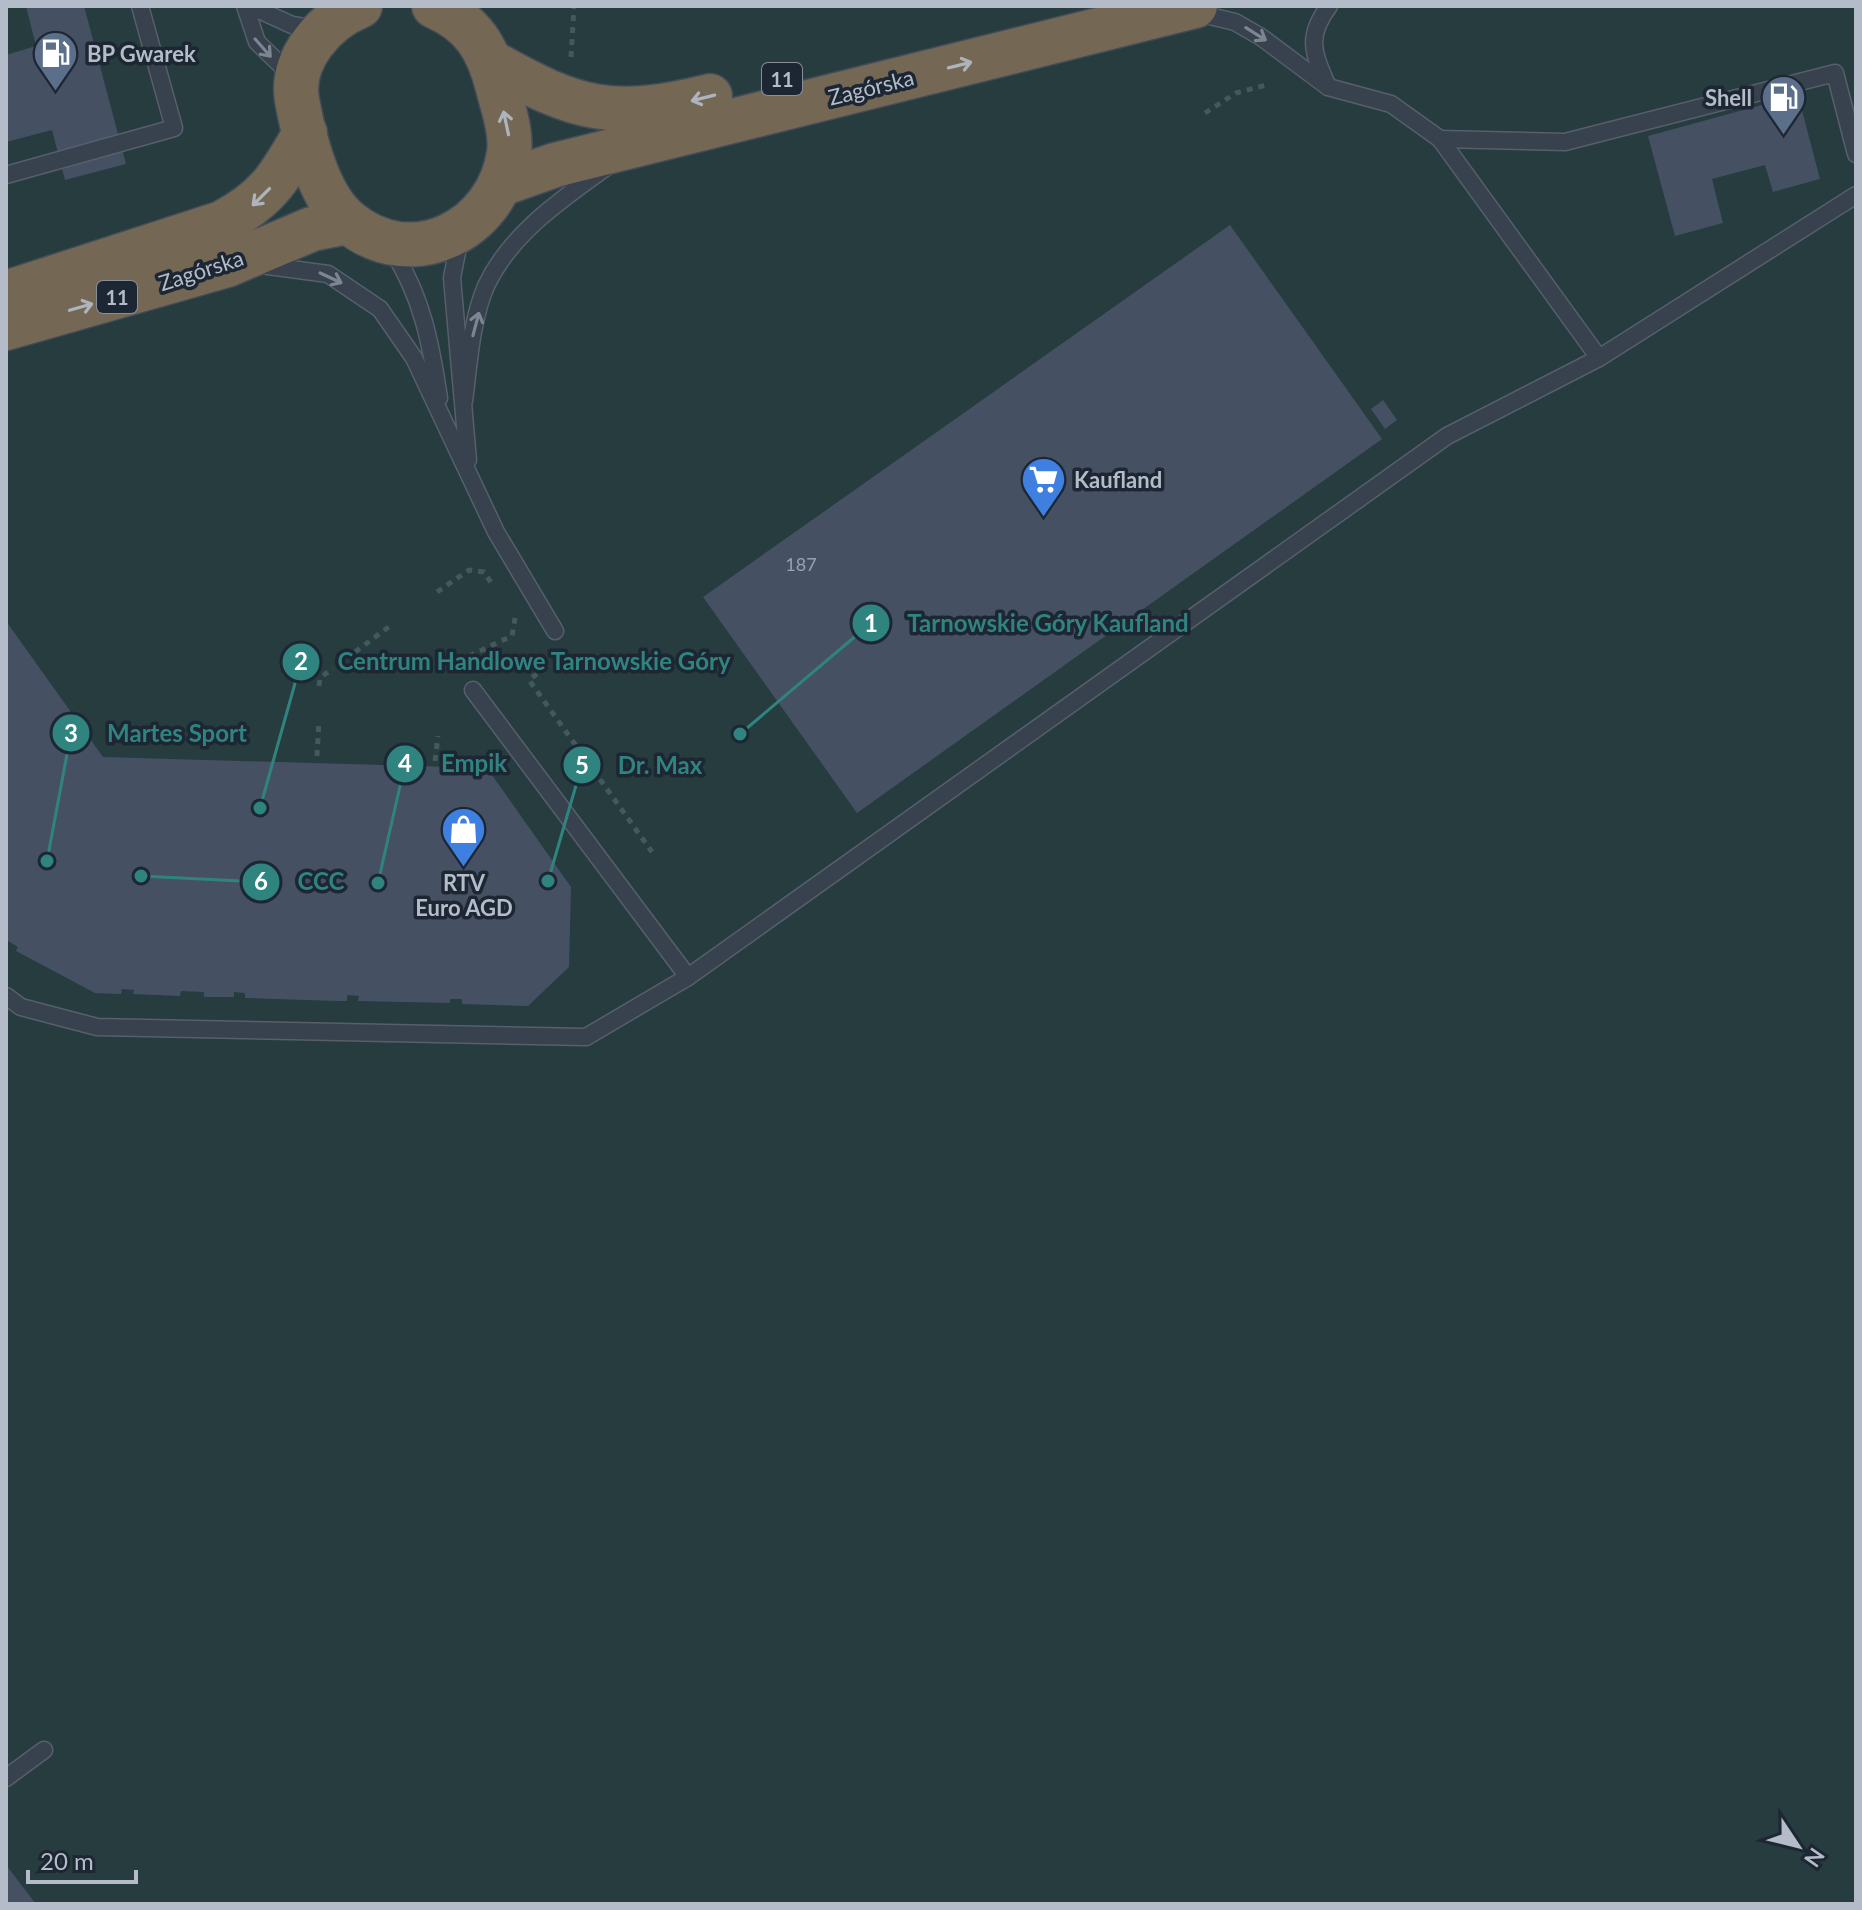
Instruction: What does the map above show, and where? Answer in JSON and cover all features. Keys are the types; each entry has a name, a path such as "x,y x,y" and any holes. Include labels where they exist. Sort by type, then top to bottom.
{"highway":[{"path":"360,6 323,30 305,58 297,81 296,96 305,133 329,198 366,230"},
{"name":"Zagórska","path":"434,6 466,24 547,91 600,110 659,109 1078,6"},
{"name":"Zagórska","path":"501,184 555,165 1189,8"},
{"path":"461,232 488,209 501,184 510,149 485,40"},
{"name":"Zagórska","path":"6,293 222,223 254,206 276,182 305,133"},
{"name":"Zagórska","path":"6,328 227,265 312,229 366,230 424,242 461,232"}],"lane":[{"path":"6,175 174,128 140,6"},
{"path":"248,6 292,25 323,30"},
{"path":"248,6 257,42 297,81"},
{"path":"1328,87 1312,51 1317,21 1329,6"},
{"path":"1189,8 1235,22 1261,37 1328,87 1391,104 1440,139 1599,358"},
{"path":"1440,139 1565,142 1835,73 1856,154"},
{"path":"464,401 472,336 486,287 501,262 531,227 565,197 639,144"},
{"path":"6,996 21,1007 97,1027 586,1037 688,977 1447,436 1599,358 1856,195"},
{"path":"366,230 415,289 432,344 441,411"},
{"path":"461,232 452,278 470,475"},
{"path":"227,265 280,266 328,274 380,309 414,358 496,532 555,631"},
{"path":"473,690 688,977"},
{"path":"6,1778 44,1750"}],"path":[{"path":"568,68 574,6"},
{"path":"1205,113 1236,93 1266,85"},
{"path":"437,592 469,570 484,572 499,593"},
{"path":"469,656 512,636 516,629 515,615"},
{"path":"355,652 390,626"},
{"path":"319,686 320,678 333,668"},
{"path":"537,674 529,680 652,852"},
{"path":"317,756 319,720"},
{"path":"435,761 438,736"}],"green space":[{"path":"6,6 1856,6 1856,1904 6,1904"}],"building":[{"name":"BP Gwarek","path":"26,6 84,6 126,164 65,180 52,130 6,142 6,55 36,46"},
{"path":"1798,95 1820,179 1773,192 1765,165 1712,179 1723,223 1675,236 1648,136"},
{"name":"Kaufland","path":"1230,225 1382,439 857,813 703,597"},
{"path":"1383,400 1397,420 1385,429 1371,409"},
{"path":"6,621 103,757 487,768 571,887 569,967 528,1006 462,1004 462,999 450,999 450,1003 358,1001 359,996 347,995 347,1001 337,1001 245,998 245,993 234,992 234,997 204,997 204,992 181,991 180,996 133,994 134,990 122,989 121,994 95,993 16,951 18,947 8,941 6,945"},
{"path":"6,1865 36,1904 6,1904"}],"place":[{"name":"BP Gwarek","path":"56,92"},
{"name":"Shell","path":"1783,136"},
{"name":"Kaufland","path":"1043,518"},
{"name":"Tarnowskie Góry Kaufland","path":"740,734"},
{"name":"Centrum Handlowe Tarnowskie Góry","path":"260,808"},
{"name":"Martes Sport","path":"47,861"},
{"name":"RTV Euro AGD","path":"464,868"},
{"name":"CCC","path":"141,876"},
{"name":"Dr. Max","path":"548,881"},
{"name":"Empik","path":"378,883"}]}
